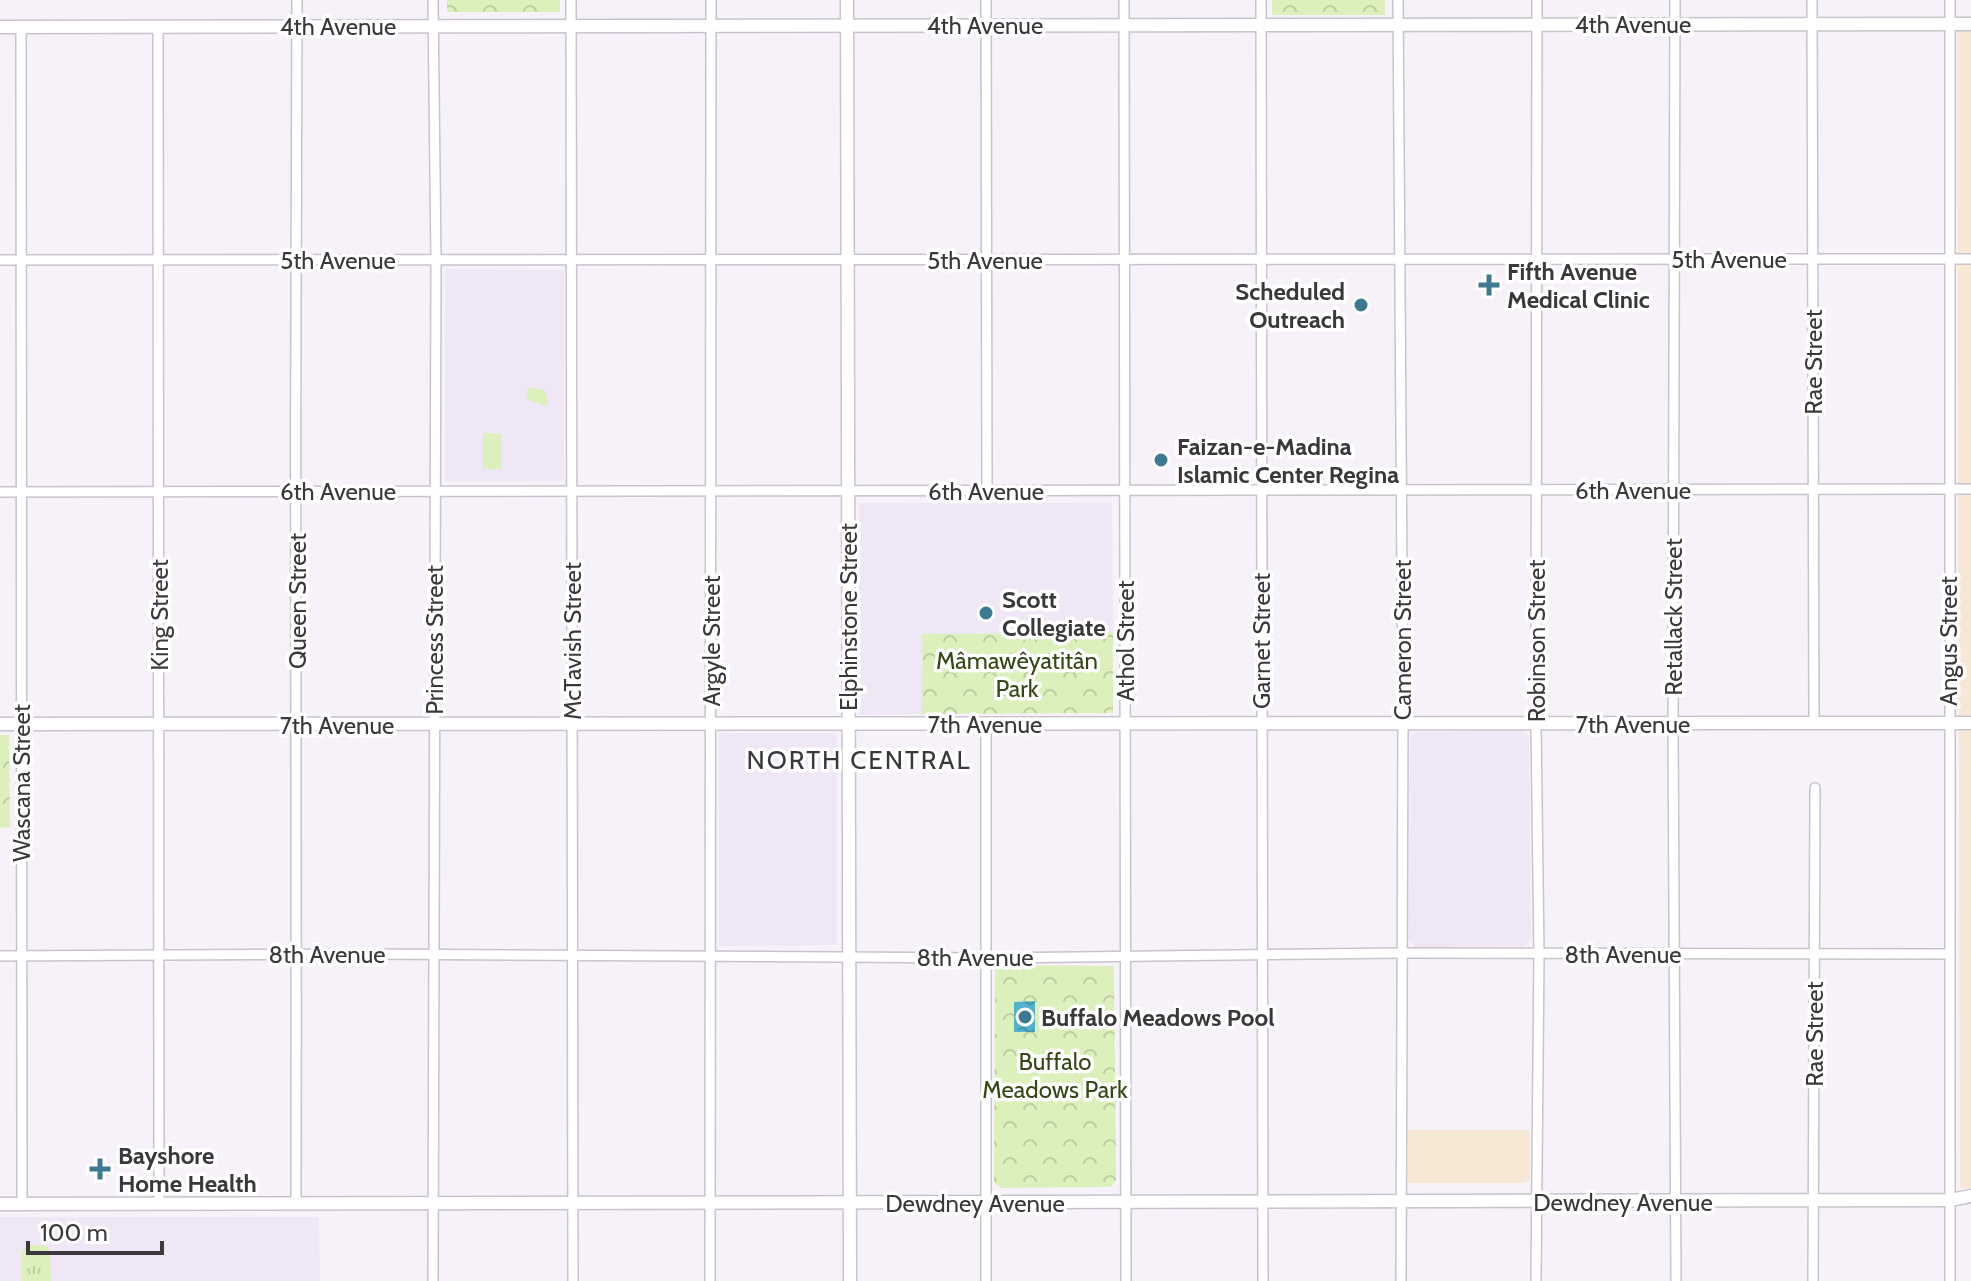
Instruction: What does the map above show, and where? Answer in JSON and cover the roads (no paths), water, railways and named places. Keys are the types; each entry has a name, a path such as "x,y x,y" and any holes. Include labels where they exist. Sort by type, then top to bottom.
{"street":[{"name":"Queen Street","path":"296,1203 297,491 294,260 297,0"},
{"name":"Princess Street","path":"433,0 436,261 433,1281"},
{"name":"McTavish Street","path":"571,0 573,1281"},
{"name":"Argyle Street","path":"710,1281 711,0"},
{"name":"Elphinstone Street","path":"847,0 850,1281"},
{"path":"986,0 987,490"},
{"name":"Athol Street","path":"1124,0 1126,1281"},
{"name":"Garnet Street","path":"1261,0 1263,1281"},
{"name":"Cameron Street","path":"1398,0 1403,723 1401,1281"},
{"name":"Robinson Street","path":"1536,1281 1539,954 1536,724 1537,0"},
{"name":"Retallack Street","path":"1675,0 1673,724 1676,1281"},
{"name":"Rae Street","path":"1812,0 1814,723"},
{"name":"Angus Street","path":"1950,0 1950,1281"},
{"name":"4th Avenue","path":"0,27 1971,24"},
{"name":"King Street","path":"158,26 159,1203"},
{"name":"Wascana Street","path":"21,27 22,1204"},
{"name":"5th Avenue","path":"0,260 1971,259"},
{"name":"6th Avenue","path":"0,492 1971,489"},
{"name":"7th Avenue","path":"0,724 1971,723"},
{"path":"986,724 986,1281"},
{"name":"Rae Street","path":"1813,1281 1815,788"},
{"name":"8th Avenue","path":"0,956 434,954 987,958 1401,953 1950,954"},
{"name":"Dewdney Avenue","path":"0,1204 1124,1204 1950,1200 1971,1196"},
{"name":"Dewdney Avenue","path":"1950,1200 1971,1207"}],"water":[{"name":"Buffalo Meadows Pool","path":"1035,1001 1035,1032 1014,1032 1014,1002"}],"place":[{"name":"Fifth Avenue Medical Clinic","path":"1489,285"},
{"name":"Scheduled Outreach","path":"1361,305"},
{"name":"Faizan-e-Madina Islamic Center Regina","path":"1161,460"},
{"name":"Scott Collegiate","path":"986,613"},
{"name":"Buffalo Meadows Pool","path":"1025,1017"},
{"name":"Bayshore Home Health","path":"100,1169"}],"district":[{"name":"NORTH CENTRAL","path":"859,760"}],"park label":[{"name":"Mâmawêyatitân Park","path":"1017,674"},
{"name":"Buffalo Meadows Park","path":"1055,1075"}]}
